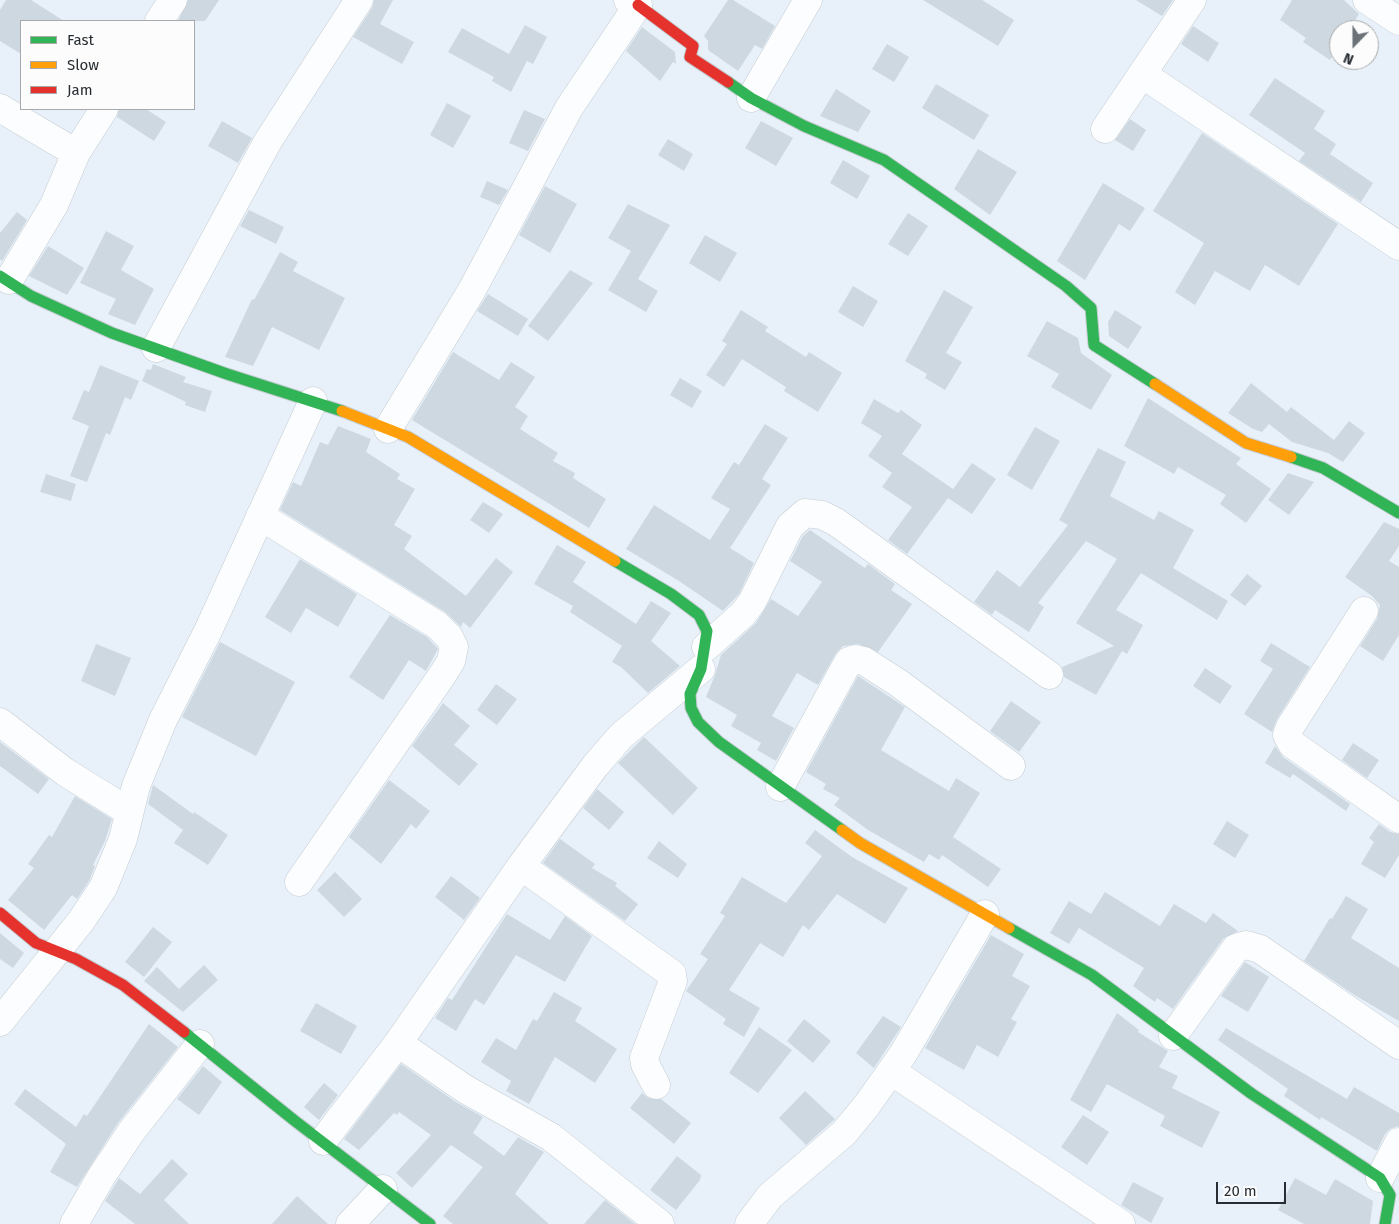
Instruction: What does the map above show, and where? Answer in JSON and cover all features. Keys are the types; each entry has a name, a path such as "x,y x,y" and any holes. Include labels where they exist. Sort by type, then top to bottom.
{"street":[{"path":"160,20 172,0"},
{"path":"156,348 268,141 359,0"},
{"path":"751,98 808,0"},
{"path":"1105,129 1192,0"},
{"path":"1367,0 1399,21"},
{"path":"388,429 472,290 569,108 633,3 693,46 690,57 751,98 804,126 884,160 1066,286 1091,308 1094,345 1246,443 1323,468 1399,512"},
{"path":"1142,74 1399,246"},
{"path":"0,108 76,152"},
{"path":"103,110 76,152 54,205 4,278 31,296 112,333 313,401 408,437 671,594 699,615 707,631 703,658 690,694 691,708 698,722 719,742 860,843 1092,976 1252,1094 1380,1178 1390,1196 1385,1224"},
{"path":"0,1022 57,952 103,888 123,839 128,811 136,786 163,720 208,631 313,401"},
{"path":"322,1141 398,1043 562,809 621,736 703,658 743,614 752,602 790,526 805,514 822,515 836,522 1049,675"},
{"path":"260,516 437,625 449,637 454,647 451,661 444,674 299,882"},
{"path":"1364,611 1290,727 1287,735 1292,744 1399,819"},
{"path":"780,787 846,666 849,661 855,659 864,661 898,682 1011,766"},
{"path":"0,722 65,772 128,811"},
{"path":"521,866 672,974 674,982 644,1058 645,1064 656,1085"},
{"path":"0,913 36,943 76,959 123,985 430,1224"},
{"path":"749,1224 760,1208 783,1183 844,1133 891,1071 927,1016 985,914"},
{"path":"1173,1036 1236,948 1246,945 1260,949 1399,1044"},
{"path":"398,1043 465,1089 551,1137 660,1224"},
{"path":"74,1224 101,1177 131,1132 200,1044"},
{"path":"891,1071 1120,1224"},
{"path":"1380,1178 1399,1142"},
{"path":"350,1224 383,1189"}],"building":[{"path":"6,0 31,0 62,20 20,20 20,53 0,41 0,10"},
{"path":"188,0 219,0 205,21 178,20"},
{"path":"374,0 393,0 380,24 414,42 402,64 353,37 372,8"},
{"path":"728,0 733,0 775,26 762,49 755,45 738,71 708,50 708,41 704,36"},
{"path":"923,0 982,0 1014,20 998,46"},
{"path":"1136,0 1173,0 1162,16"},
{"path":"1292,0 1344,0 1359,14 1355,20 1329,20 1329,59 1303,42 1306,38 1280,20"},
{"path":"525,25 547,37 533,64 527,61 511,92 492,81 494,77 448,52 462,28 509,54"},
{"path":"1193,26 1219,43 1208,62 1181,44"},
{"path":"642,27 675,52 676,64 673,62 660,81 626,51"},
{"path":"887,44 909,57 894,82 872,69"},
{"path":"1275,78 1325,111 1314,129 1336,144 1330,154 1373,183 1361,202 1299,161 1305,153 1249,115"},
{"path":"936,84 989,115 974,140 922,108"},
{"path":"836,89 871,111 858,132 820,116"},
{"path":"447,103 471,116 453,148 430,135"},
{"path":"119,110 148,110 166,122 154,141 117,117"},
{"path":"524,110 545,119 528,151 509,143"},
{"path":"1130,119 1146,130 1133,151 1115,140"},
{"path":"222,121 252,138 238,163 208,146"},
{"path":"761,121 793,138 776,166 745,148"},
{"path":"1202,133 1338,224 1299,286 1265,265 1250,291 1215,271 1195,305 1175,292 1204,243 1153,211"},
{"path":"668,139 693,154 684,171 658,155"},
{"path":"978,149 1017,172 990,215 954,189"},
{"path":"843,160 870,176 857,199 830,183"},
{"path":"487,181 508,190 499,205 480,197"},
{"path":"1103,183 1145,208 1130,231 1119,224 1085,280 1057,261"},
{"path":"545,186 577,204 550,253 519,235"},
{"path":"628,204 670,225 638,279 658,291 646,312 608,290 631,251 608,238"},
{"path":"249,210 284,227 276,244 240,226"},
{"path":"17,212 27,220 2,261 0,259 0,233"},
{"path":"908,213 928,226 908,256 888,244"},
{"path":"106,231 134,246 121,270 154,289 135,325 108,314 116,299 80,283"},
{"path":"705,235 737,253 720,282 689,263"},
{"path":"48,246 84,268 67,295 29,276"},
{"path":"280,252 298,262 293,271 345,298 319,350 272,327 253,366 225,357 252,299 254,300"},
{"path":"570,270 593,283 548,341 528,326"},
{"path":"853,286 878,301 863,327 838,312"},
{"path":"944,290 973,307 946,353 962,362 945,390 925,378 927,374 905,361"},
{"path":"488,294 528,319 518,336 477,311"},
{"path":"741,310 768,327 765,331 806,357 809,352 842,373 818,412 784,391 786,387 742,359 724,387 706,375 727,344 722,341"},
{"path":"1115,310 1142,327 1128,349 1109,336 1108,322"},
{"path":"1047,321 1078,338 1081,353 1112,375 1091,410 1051,387 1059,374 1027,356"},
{"path":"453,352 499,380 511,362 535,377 515,407 528,416 520,429 558,453 553,461 575,473 573,478 606,499 589,528 412,420"},
{"path":"153,364 186,377 183,382 212,391 205,412 185,405 186,402 142,381 147,369 151,370"},
{"path":"100,365 139,381 131,400 125,397 110,435 106,433 87,482 70,476 89,426 72,419 84,390 89,392"},
{"path":"680,378 702,391 692,408 670,395"},
{"path":"1251,383 1287,412 1291,407 1334,440 1349,421 1365,433 1343,462 1328,453 1292,442 1269,424 1262,432 1253,429 1228,413"},
{"path":"1148,398 1241,458 1236,464 1271,489 1246,523 1220,504 1226,495 1178,467 1174,474 1124,446"},
{"path":"874,399 898,413 901,410 922,425 902,454 953,489 972,463 996,479 972,514 948,498 907,554 888,540 912,507 882,487 892,473 868,456 882,436 861,423"},
{"path":"765,424 788,438 762,479 771,485 730,548 754,563 739,594 723,611 679,581 626,549 654,505 710,540 730,509 711,498 734,462 739,465"},
{"path":"338,426 371,439 366,452 400,474 397,479 415,489 394,525 412,536 404,549 466,596 496,558 513,572 470,628 463,622 461,627 445,612 280,510 293,482 301,486 320,442 328,445"},
{"path":"1035,427 1060,441 1032,490 1007,475"},
{"path":"1098,448 1126,462 1110,496 1154,520 1159,511 1194,530 1173,568 1228,601 1217,620 1141,573 1116,610 1143,625 1127,654 1122,651 1096,695 1064,677 1062,667 1114,646 1076,623 1117,559 1086,541 1038,603 1044,607 1029,632 995,610 992,615 974,602 997,570 1020,587 1068,525 1059,520"},
{"path":"1288,473 1314,482 1289,515 1268,500"},
{"path":"46,474 76,484 71,501 40,492"},
{"path":"483,502 503,514 489,533 470,520"},
{"path":"1384,522 1399,529 1399,546 1389,561 1399,567 1399,635 1383,661 1360,646 1377,619 1380,605 1372,596 1345,577"},
{"path":"810,530 865,568 868,564 895,584 891,590 912,604 878,652 858,644 843,646 836,653 818,685 797,673 772,716 794,728 776,761 757,750 761,743 731,726 737,715 706,697 721,655 756,623 771,599 798,616 822,582 790,561 803,536"},
{"path":"557,545 586,562 573,582 636,624 651,601 671,613 651,641 680,666 648,693 621,667 612,662 622,646 570,612 573,606 534,584"},
{"path":"300,559 357,594 338,627 306,608 291,633 265,617"},
{"path":"1247,574 1262,586 1245,606 1230,595"},
{"path":"390,615 427,637 438,649 426,671 409,660 383,700 349,677"},
{"path":"220,642 295,682 256,756 182,717"},
{"path":"1271,643 1310,667 1277,719 1272,732 1244,714 1273,669 1260,661"},
{"path":"96,644 131,658 115,696 81,681"},
{"path":"1205,668 1232,686 1220,704 1193,686"},
{"path":"858,676 905,707 881,750 949,791 956,778 980,793 953,837 1001,869 988,887 942,855 939,860 929,854 924,862 868,830 834,805 840,798 823,789 826,784 806,772"},
{"path":"496,684 517,699 497,725 477,710"},
{"path":"1011,701 1041,722 1019,752 990,731"},
{"path":"443,703 470,726 454,745 478,764 459,786 412,746"},
{"path":"644,737 698,788 673,815 618,763"},
{"path":"0,742 49,779 38,794 0,766"},
{"path":"1353,743 1379,760 1367,778 1342,760"},
{"path":"1275,746 1283,757 1350,804 1346,811 1293,774 1290,778 1265,763"},
{"path":"389,780 430,811 416,829 411,824 381,864 349,837"},
{"path":"153,785 193,814 194,812 228,835 208,865 174,843 183,830 148,804"},
{"path":"597,789 624,812 609,830 583,808"},
{"path":"75,796 112,819 105,841 93,865 95,866 89,881 77,899 72,895 44,930 8,900 34,868 28,864 49,835 52,837"},
{"path":"1227,821 1249,835 1235,858 1213,844"},
{"path":"1379,824 1390,832 1399,834 1399,855 1385,878 1361,864 1374,842 1369,838"},
{"path":"815,830 852,857 908,888 885,924 837,894 809,930 803,925 783,957 760,943 729,990 760,1008 744,1037 723,1024 726,1019 686,991 708,959 700,954 725,916 720,913 742,877 786,903 822,856 805,843"},
{"path":"560,839 595,864 592,868 617,883 615,886 638,904 625,921 543,863"},
{"path":"659,841 687,864 678,878 647,858"},
{"path":"335,872 362,899 344,917 317,890"},
{"path":"451,876 480,898 464,920 435,897"},
{"path":"1105,892 1160,926 1174,904 1206,923 1213,913 1238,931 1223,939 1173,1009 1157,998 1155,1002 1133,986 1144,968 1079,928 1069,944 1050,933 1069,901 1091,914"},
{"path":"1346,896 1368,909 1351,938 1399,968 1399,1021 1356,996 1304,961"},
{"path":"507,914 550,940 565,916 592,936 565,982 516,955 484,1005 475,999 456,1031 435,1018 448,998 452,1000"},
{"path":"153,927 172,942 144,977 125,962"},
{"path":"0,933 24,953 13,968 0,959"},
{"path":"991,935 1024,954 1012,976 1030,986 1011,1019 1017,1022 998,1057 977,1045 964,1070 925,1048"},
{"path":"1245,962 1269,977 1248,1012 1221,996"},
{"path":"204,965 218,980 183,1012 144,981 157,967 179,989"},
{"path":"554,992 582,1008 575,1021 617,1049 595,1083 555,1057 529,1104 506,1091 511,1081 481,1062 496,1038 516,1050 533,1019 537,1021"},
{"path":"316,1003 357,1026 341,1054 300,1031"},
{"path":"1117,1013 1139,1030 1138,1032 1168,1051 1159,1067 1178,1076 1172,1088 1220,1112 1202,1148 1160,1126 1165,1116 1107,1084 1091,1112 1070,1100"},
{"path":"883,1016 901,1027 874,1068 856,1053"},
{"path":"804,1019 831,1041 813,1063 787,1041"},
{"path":"149,1024 178,1047 118,1123 77,1187 50,1172 66,1144 14,1104 25,1089 76,1127 84,1114 87,1116"},
{"path":"759,1027 792,1050 758,1093 729,1073"},
{"path":"1226,1028 1347,1099 1354,1087 1399,1113 1399,1126 1390,1129 1385,1134 1377,1151 1321,1117 1320,1120 1284,1096 1288,1089 1218,1040"},
{"path":"401,1064 456,1102 483,1117 473,1133 504,1156 518,1137 544,1152 515,1194 549,1224 453,1224 443,1216 483,1167 451,1145 412,1188 396,1173 431,1135 399,1112 397,1115 394,1113 359,1150 344,1139"},
{"path":"203,1066 222,1082 199,1115 177,1099"},
{"path":"324,1083 338,1095 319,1120 304,1107"},
{"path":"805,1091 835,1119 806,1145 779,1118"},
{"path":"642,1093 648,1098 661,1099 691,1123 674,1144 630,1108"},
{"path":"1083,1115 1109,1132 1087,1165 1061,1147"},
{"path":"677,1156 701,1175 700,1180 676,1210 650,1190"},
{"path":"172,1159 188,1174 164,1200 189,1224 135,1224 105,1201 119,1178 140,1194"},
{"path":"1295,1178 1326,1195 1335,1179 1373,1201 1370,1224 1304,1224 1278,1210"},
{"path":"1133,1182 1164,1198 1151,1223 1121,1205"},
{"path":"297,1196 328,1224 272,1224"},
{"path":"605,1200 635,1224 584,1224"}],"traffic: fast":[{"path":"728,82 751,98 804,126 884,160 1066,286 1091,308 1094,345 1155,384"},
{"path":"0,276 31,296 112,333 227,374 342,411"},
{"path":"1291,457 1323,468 1399,513"},
{"path":"615,561 671,594 699,615 707,631 701,669 690,694 691,708 698,722 719,742 842,830"},
{"path":"1009,928 1092,975 1252,1094 1380,1178 1390,1195 1385,1224"},
{"path":"184,1032 295,1121 430,1224"}],"traffic: slow":[{"path":"1155,384 1246,443 1291,457"},
{"path":"342,411 408,437 615,561"},
{"path":"842,830 860,843 1009,928"}],"traffic: jam":[{"path":"638,5 693,46 690,57 728,82"},
{"path":"0,913 36,943 76,959 123,985 184,1032"}]}
